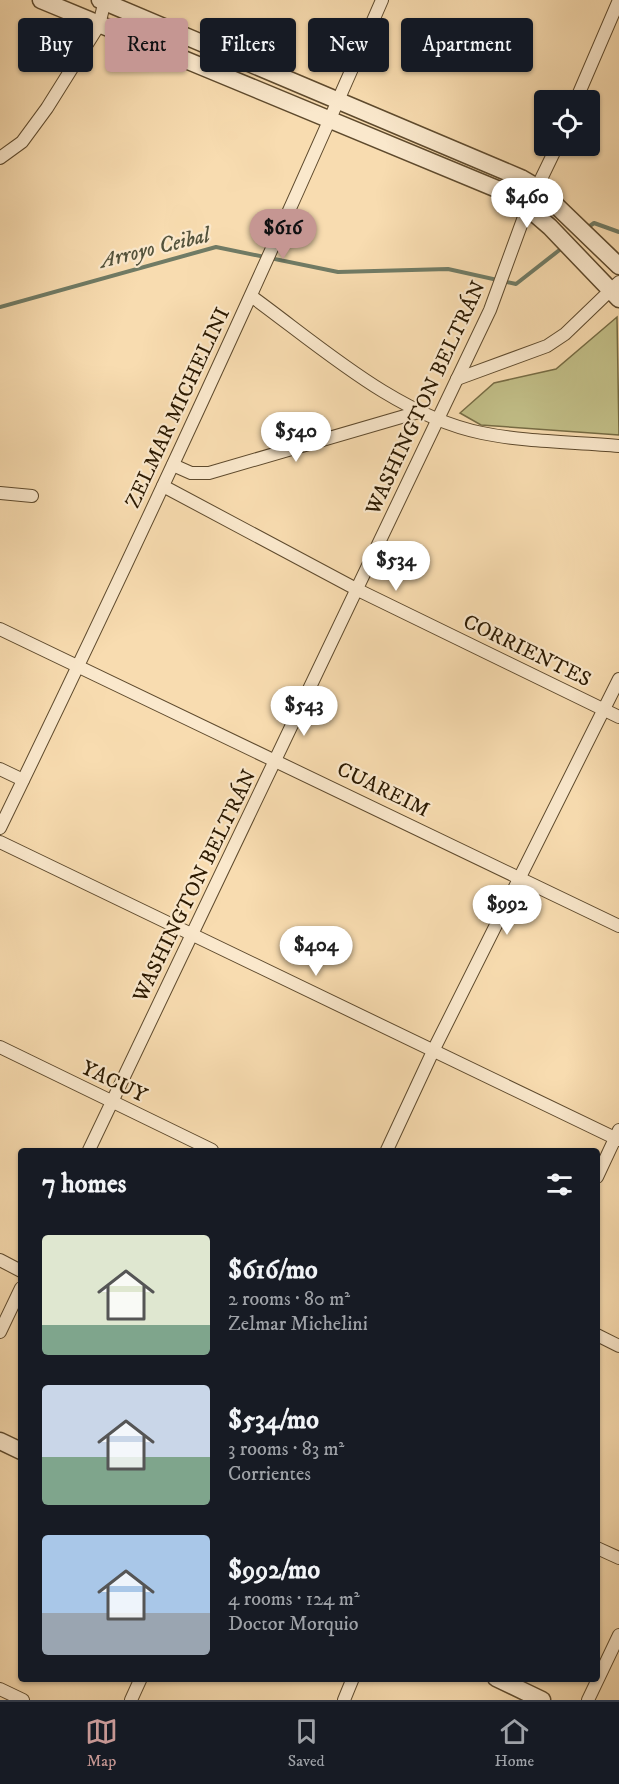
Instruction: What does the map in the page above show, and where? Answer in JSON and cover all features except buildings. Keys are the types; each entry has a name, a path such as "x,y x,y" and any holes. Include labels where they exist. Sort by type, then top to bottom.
{"street":[{"path":"41,0 331,118 514,196 528,206 616,290 565,334 547,346 457,379"},
{"path":"0,158 22,142 99,25 103,0 521,178 538,188 619,266"},
{"name":"ZELMAR MICHELINI","path":"0,828 79,667 251,296 382,0"},
{"path":"580,90 619,0"},
{"name":"WASHINGTON BELTRÁN","path":"90,1148 490,310 528,206 552,156"},
{"path":"251,296 373,384 402,402 439,418 483,434 619,446"},
{"path":"173,465 191,473 209,472 422,411"},
{"name":"CORRIENTES","path":"163,486 358,590 619,717"},
{"path":"0,493 32,496"},
{"name":"CUAREIM","path":"0,629 619,926"},
{"path":"388,1148 434,1049 619,679"},
{"path":"0,769 23,780"},
{"path":"0,842 618,1136 600,1171"},
{"name":"YACUY","path":"0,1047 208,1148"},
{"path":"0,1260 18,1269"},
{"path":"0,1332 18,1294"},
{"path":"600,1336 619,1346"},
{"path":"0,1441 18,1450"},
{"path":"600,1549 619,1558"},
{"path":"600,1675 619,1635"},
{"path":"131,1700 139,1682"},
{"path":"344,1700 351,1682"},
{"path":"504,1682 542,1700"},
{"path":"588,1700 597,1682"},
{"path":"0,1689 23,1700"}],"shaded area":[{"path":"617,317 619,435 481,425 460,413 494,383 556,369"}],"waterway":[{"name":"Arroyo Ceibal","path":"587,228 594,223 619,232"},
{"name":"Arroyo Ceibal","path":"0,307 216,247 338,272 448,269 516,284 562,248"}]}
